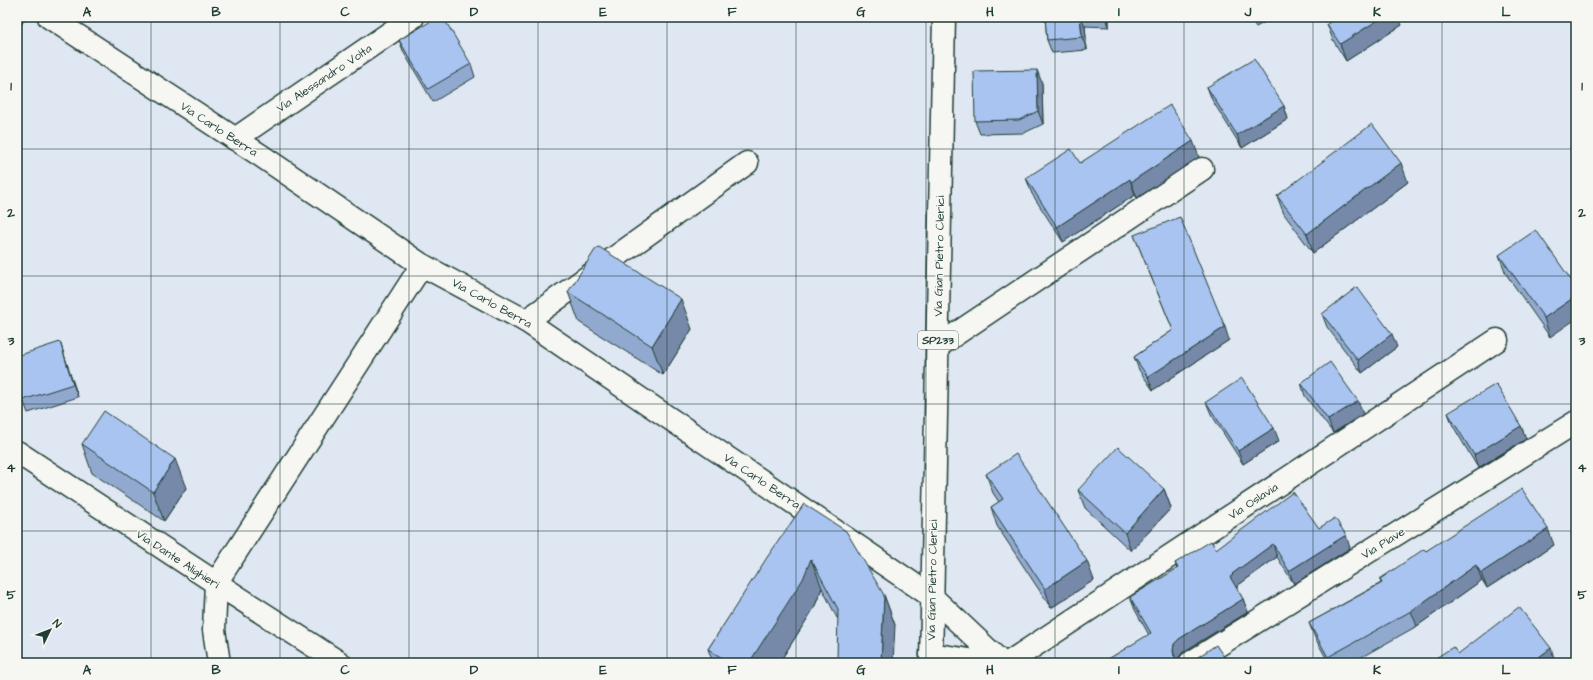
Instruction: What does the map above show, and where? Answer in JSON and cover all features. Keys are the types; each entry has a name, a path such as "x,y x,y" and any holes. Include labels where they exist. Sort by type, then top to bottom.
{"street":[{"name":"Via Carlo Berra","path":"49,17 235,138 422,265 526,321 931,596 1002,663"},
{"name":"Via Alessandro Volta","path":"235,138 413,17"},
{"name":"Via Gian Pietro Clerici","path":"931,658 931,596 938,346 944,17"},
{"path":"526,321 747,163"},
{"path":"938,346 1202,169"},
{"path":"219,663 214,630 216,583 422,265"},
{"name":"Via Oslavia","path":"1008,663 1497,340"},
{"name":"Via Piave","path":"1190,663 1576,422"},
{"name":"Via Dante Alighieri","path":"17,452 340,663"},
{"path":"931,658 989,663"}],"building":[{"path":"438,17 443,17 471,64 428,89 399,40"},
{"path":"1045,17 1080,17 1082,37 1047,40"},
{"path":"1338,17 1383,17 1340,44 1327,24"},
{"path":"1254,59 1284,106 1237,135 1207,87"},
{"path":"1037,70 1038,111 1019,120 975,121 974,71"},
{"path":"1170,105 1193,141 1131,182 1130,179 1057,227 1026,178 1071,149 1080,163"},
{"path":"1372,124 1401,163 1307,234 1277,196"},
{"path":"1180,217 1225,327 1148,377 1134,357 1173,330 1134,235"},
{"path":"1536,230 1576,287 1576,296 1544,318 1499,255"},
{"path":"599,247 681,299 652,346 568,292 595,250"},
{"path":"1357,287 1392,334 1358,360 1322,314"},
{"path":"60,342 73,384 23,400 17,381 17,356"},
{"path":"1330,362 1358,401 1328,420 1301,383"},
{"path":"1242,378 1274,428 1238,451 1206,402"},
{"path":"1496,384 1521,426 1474,455 1448,413"},
{"path":"104,411 175,459 153,492 82,444"},
{"path":"1118,447 1164,489 1125,533 1078,490"},
{"path":"1016,454 1087,561 1045,589 991,507 1003,499 986,474"},
{"path":"1522,489 1548,529 1481,573 1476,565 1411,611 1328,657 1309,623 1382,583 1380,579 1424,549 1426,551"},
{"path":"1293,492 1319,528 1335,518 1346,535 1289,571 1273,544 1232,574 1233,575 1230,577 1243,599 1179,639 1174,644 1173,651 1174,656 1179,661 1185,662 1192,661 1216,645 1228,663 1106,663 1105,661 1151,633 1130,597 1178,568 1175,563 1211,541 1216,549"},
{"path":"804,504 846,531 884,595 881,663 837,663 838,609 811,559 803,579 749,663 730,663 708,649 768,556"},
{"path":"1519,607 1551,648 1531,663 1428,663 1453,647 1458,654"},
{"path":"955,660 978,662 979,663 955,663"}]}
